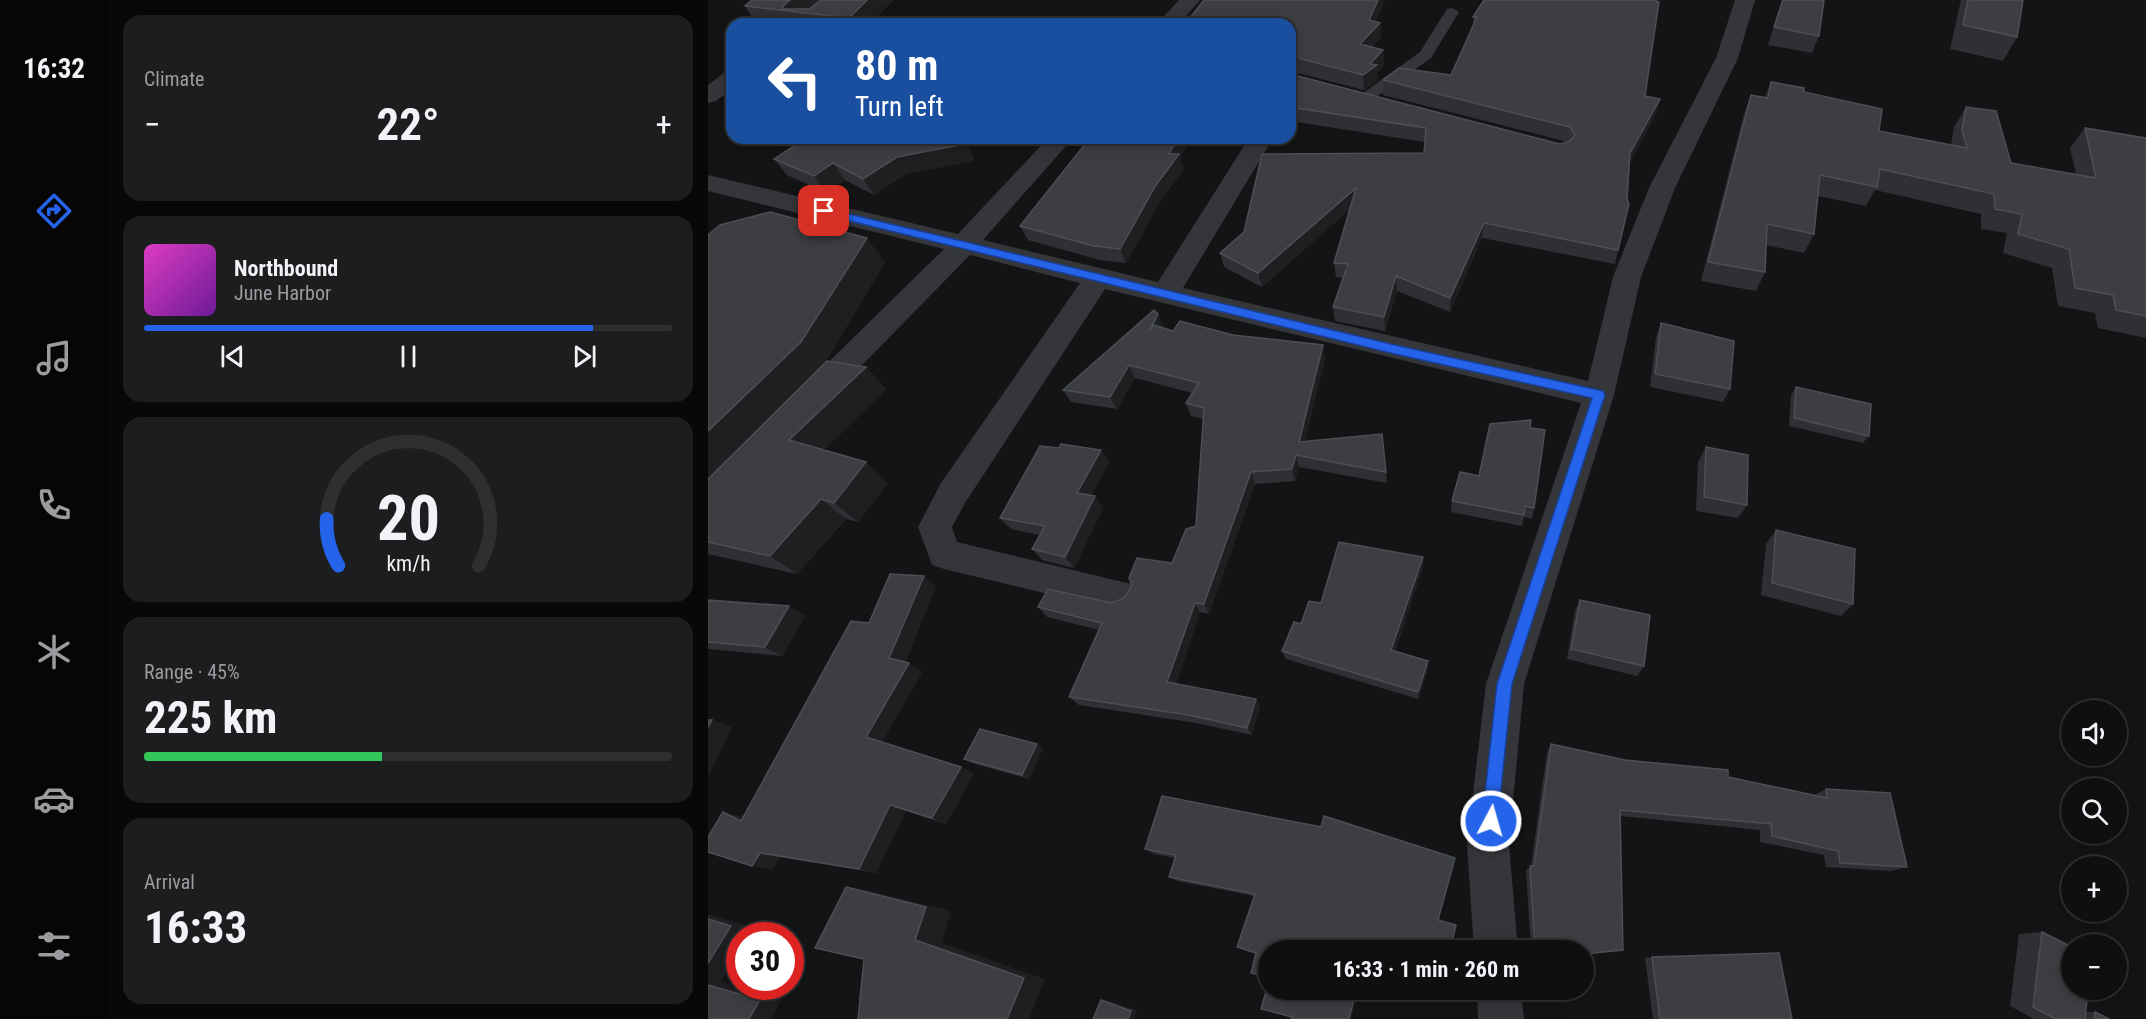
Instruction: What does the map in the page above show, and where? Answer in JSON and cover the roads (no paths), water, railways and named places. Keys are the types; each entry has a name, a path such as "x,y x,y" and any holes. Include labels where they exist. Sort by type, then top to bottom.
{"street":[{"path":"1173,18 1190,0"},
{"path":"1495,940 1488,844 1505,684 1599,395 1628,277 1662,188 1727,58 1745,0"},
{"path":"708,96 726,82"},
{"path":"1357,95 1396,107"},
{"path":"796,413 964,245 1056,144"},
{"path":"1165,294 1257,144"},
{"path":"708,183 1165,294 1599,395"},
{"path":"752,223 778,200"},
{"path":"1098,278 953,493 935,527 944,554 1119,595"},
{"path":"1499,1000 1501,1019"}],"lane":[{"path":"1357,95 1426,55 1452,12"}]}
